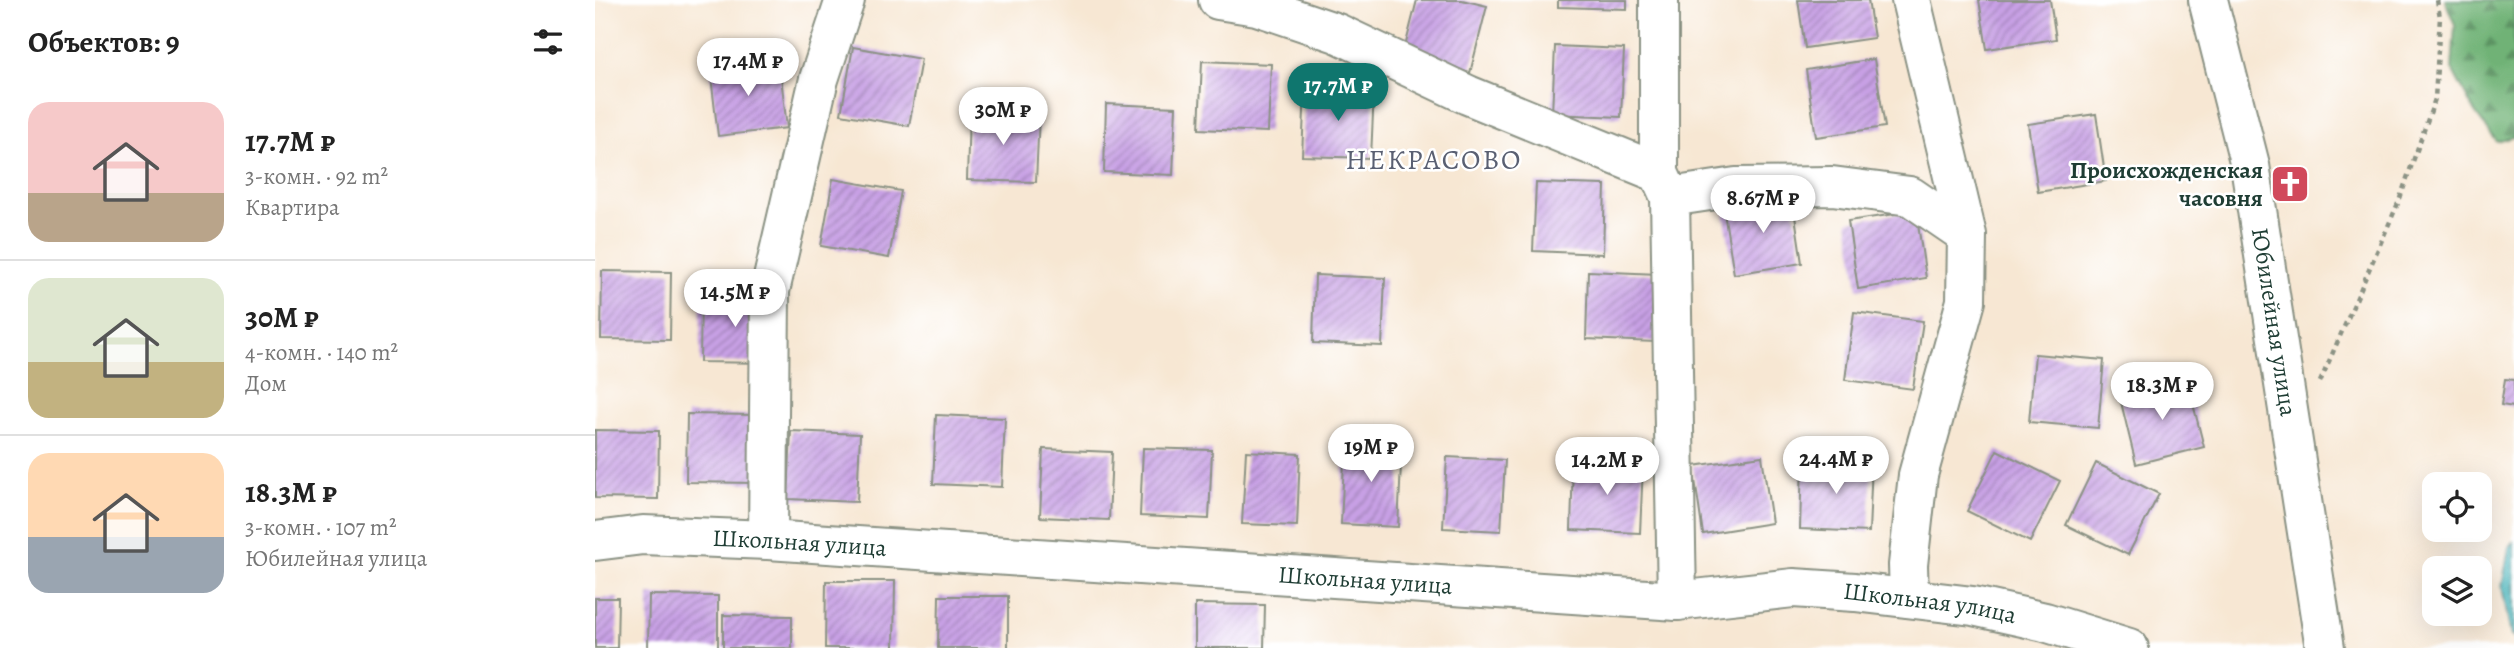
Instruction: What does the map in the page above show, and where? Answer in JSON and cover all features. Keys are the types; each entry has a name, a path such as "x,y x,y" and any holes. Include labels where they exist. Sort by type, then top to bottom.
{"street":[{"path":"768,540 770,291 819,79 845,0"},
{"path":"1218,0 1257,6 1337,33 1665,185 1832,186 1910,196 1967,235"},
{"path":"1659,0 1677,601"},
{"path":"1909,598 1908,565 1918,475 1966,301 1967,235 1910,0"},
{"name":"Юбилейная улица","path":"2208,0 2250,165 2325,648"},
{"name":"Школьная улица","path":"595,541 643,535 768,540 1677,601 1793,588 1855,592 1973,606 2045,622 2129,648"}],"path":[{"path":"2316,391 2399,201 2435,99 2440,17 2437,0"}],"green space":[{"path":"2445,0 2514,0 2514,137 2497,142 2474,111 2452,69 2455,25"}],"water":[{"path":"2514,542 2514,637 2511,636 2502,587 2509,547"}],"building":[{"path":"1417,0 1462,0 1487,6 1470,73 1403,55"},
{"path":"1558,0 1627,0 1627,9 1558,7"},
{"path":"1798,0 1868,0 1874,38 1805,48"},
{"path":"1979,0 2050,0 2056,39 1987,49"},
{"path":"1555,46 1624,49 1621,117 1552,114"},
{"path":"853,47 921,59 909,126 841,114"},
{"path":"1874,59 1885,127 1816,137 1806,70"},
{"path":"779,60 787,128 718,136 710,68"},
{"path":"1202,61 1271,64 1268,132 1199,129"},
{"path":"1305,88 1374,90 1371,158 1302,156"},
{"path":"1106,104 1176,107 1173,175 1104,172"},
{"path":"969,112 1039,115 1036,182 967,180"},
{"path":"2096,114 2106,181 2038,192 2028,124"},
{"name":"Происхожденская часовня","path":"2303,170 2304,197 2278,198 2276,171"},
{"path":"833,179 901,191 889,258 821,246"},
{"path":"1536,183 1605,185 1603,254 1533,251"},
{"path":"1792,196 1802,263 1734,274 1723,206"},
{"path":"1916,211 1926,278 1858,289 1848,221"},
{"path":"602,271 671,272 670,340 601,339"},
{"path":"1588,271 1658,274 1655,342 1586,339"},
{"path":"1315,275 1385,278 1382,346 1313,343"},
{"path":"701,294 770,295 769,363 700,362"},
{"path":"1854,312 1923,321 1913,389 1845,380"},
{"path":"2035,354 2104,360 2098,428 2029,422"},
{"path":"2505,379 2514,380 2514,407 2501,405"},
{"path":"2187,380 2204,447 2136,464 2120,398"},
{"path":"687,414 757,415 756,483 686,482"},
{"path":"936,415 1005,418 1002,487 933,484"},
{"path":"595,430 659,431 658,499 595,498"},
{"path":"791,431 860,434 857,502 788,499"},
{"path":"1345,441 1402,444 1398,527 1341,524"},
{"path":"1143,448 1212,450 1209,519 1140,516"},
{"path":"1043,449 1112,452 1109,520 1040,517"},
{"path":"1997,450 2060,481 2030,542 1967,511"},
{"path":"1246,451 1300,454 1297,526 1242,524"},
{"path":"1762,456 1772,523 1703,534 1693,466"},
{"path":"1447,457 1505,460 1501,531 1443,528"},
{"path":"1802,461 1872,464 1869,532 1800,529"},
{"path":"1573,462 1643,465 1640,533 1571,530"},
{"path":"2096,463 2159,494 2128,555 2066,525"},
{"path":"826,581 895,581 894,648 825,648"},
{"path":"649,595 718,596 718,648 648,648"},
{"path":"939,596 1008,596 1008,648 938,648"},
{"path":"595,598 618,598 617,648 595,648"},
{"path":"1195,604 1265,605 1264,648 1195,648"},
{"path":"723,615 792,616 792,648 723,648"}],"place":[{"name":"Происхожденская часовня","path":"2290,184"}],"district":[{"name":"НЕКРАСОВО","path":"1434,159"}]}
